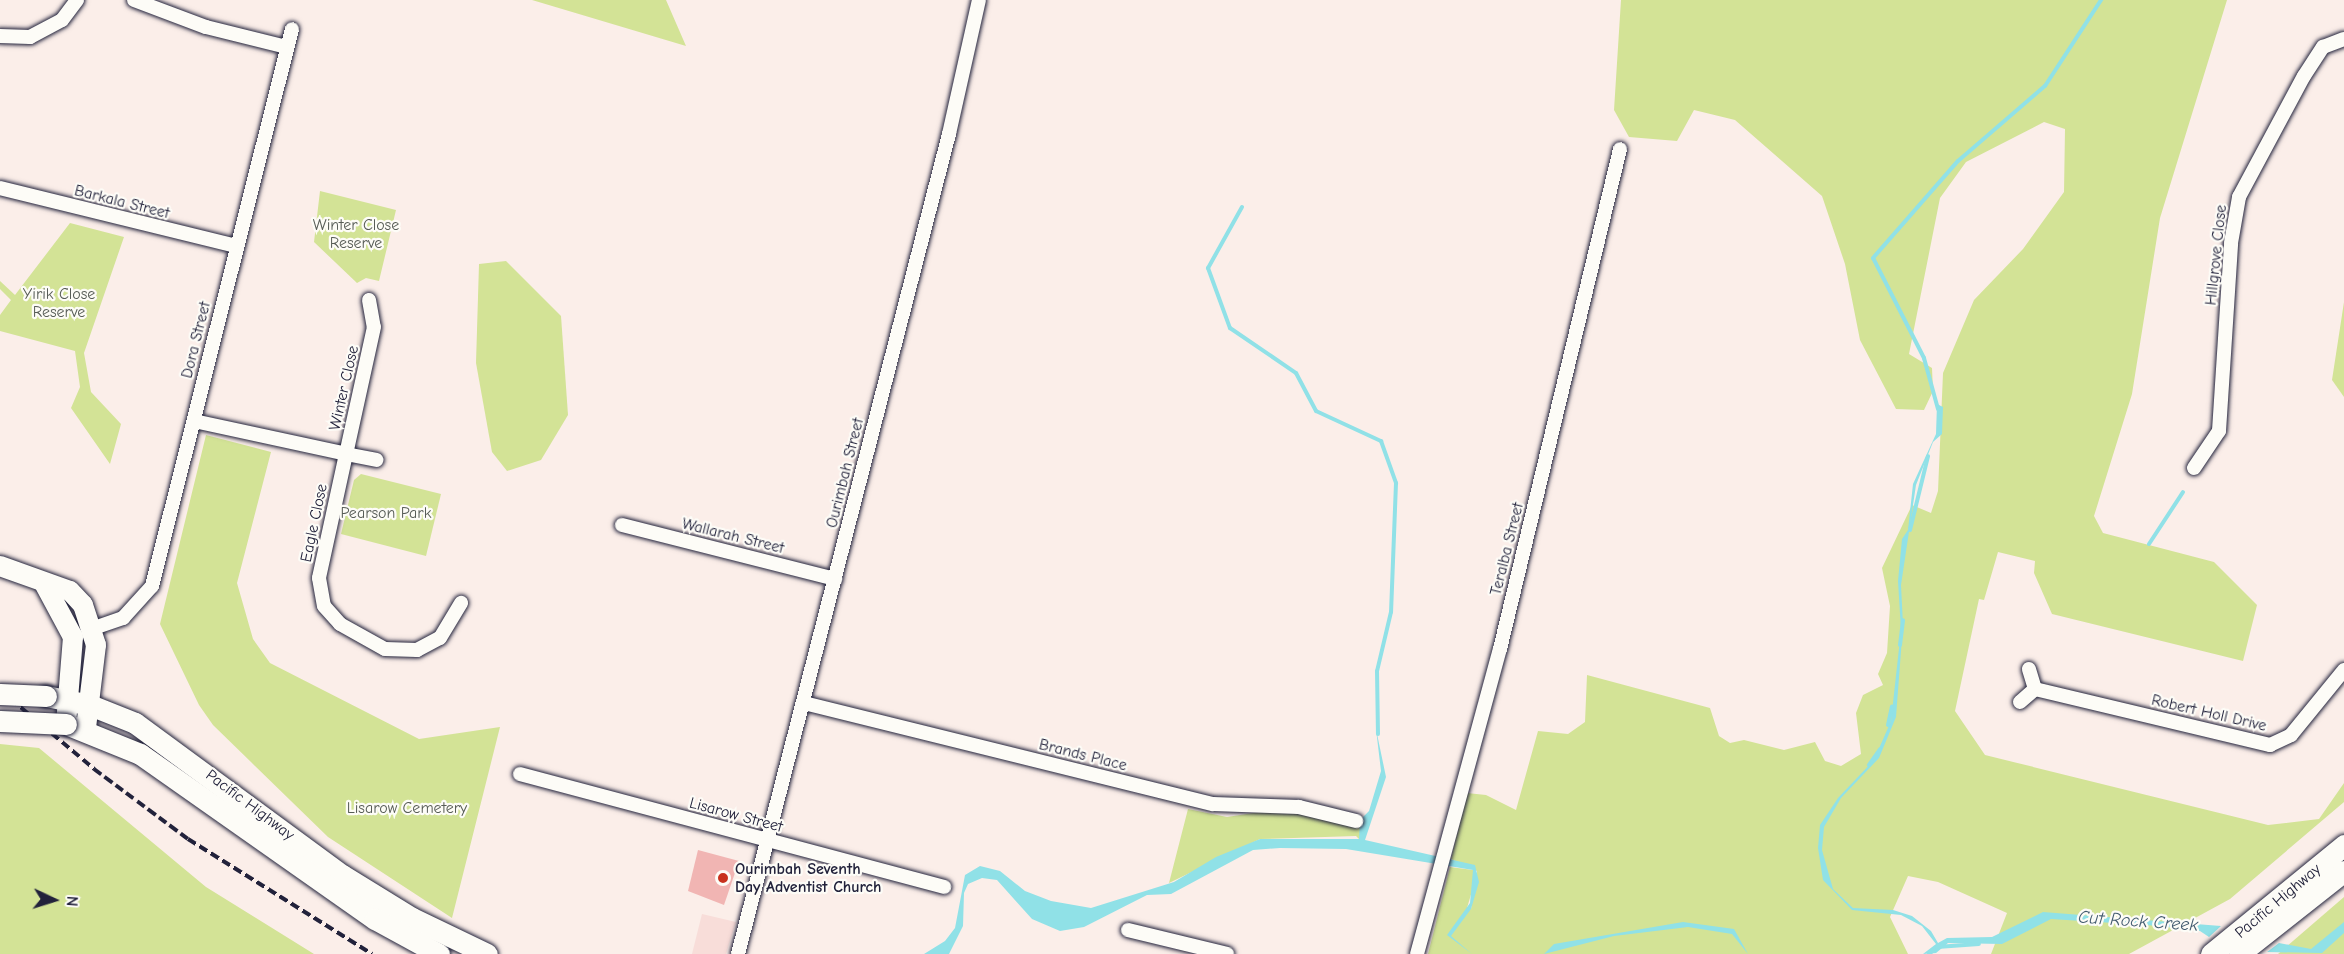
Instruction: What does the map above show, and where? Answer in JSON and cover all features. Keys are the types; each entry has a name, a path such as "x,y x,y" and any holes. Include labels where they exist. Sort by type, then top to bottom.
{"main road":[{"path":"0,566 45,585 70,591 94,628 95,673 80,702"},
{"path":"45,585 68,621 74,646 80,702 76,726"},
{"path":"74,646 84,631 94,628"},
{"name":"Pacific Highway","path":"0,694 46,696 80,702 155,736 380,899 487,954"},
{"name":"Pacific Highway","path":"0,721 76,726 140,754 375,919 439,954"},
{"name":"Pacific Highway","path":"2239,954 2289,906 2344,845"},
{"name":"Pacific Highway","path":"2211,954 2344,871"}],"street":[{"path":"0,36 30,38 62,20 77,0"},
{"path":"134,0 206,27 286,47"},
{"name":"Ourimbah Street","path":"738,954 804,703 979,0"},
{"name":"Dora Street","path":"94,628 123,618 152,586 292,29"},
{"name":"Hillgrove Close","path":"2194,468 2219,431 2231,243 2240,197 2323,47 2344,39"},
{"name":"Teralba Street","path":"1417,954 1448,844 1620,149"},
{"name":"Barkala Street","path":"0,188 236,246"},
{"name":"Winter Close","path":"369,300 374,327 346,454 376,460"},
{"path":"194,421 346,454"},
{"name":"Eagle Close","path":"346,454 319,578 324,606 340,624 385,649 417,650 440,638 461,603"},
{"name":"Wallarah Street","path":"622,525 835,579"},
{"path":"2020,702 2035,689 2029,669"},
{"name":"Robert Holl Drive","path":"2035,689 2270,745 2292,735 2344,670"},
{"name":"Brands Place","path":"804,703 1213,804 1299,807 1356,821"},
{"name":"Lisarow Street","path":"520,774 944,887"},
{"path":"1128,930 1227,954"}],"shaded area":[{"path":"702,914 736,922 726,954 692,954"}],"green space":[{"path":"532,0 666,0 686,46"},
{"path":"1621,0 2227,0 2160,218 2132,394 2094,516 2103,533 2214,562 2257,605 2243,661 2052,614 2034,573 2035,561 1998,552 1984,600 1979,599 1955,711 1985,755 2268,825 2319,819 2344,783 2344,802 2230,899 2129,954 1991,954 2007,913 1938,882 1908,876 1890,917 1908,954 1428,954 1450,867 1473,870 1475,881 1467,908 1471,909 1477,871 1451,859 1467,793 1486,795 1516,810 1538,731 1568,734 1585,722 1587,675 1710,708 1719,736 1730,743 1744,740 1784,750 1815,742 1825,761 1841,766 1861,754 1856,713 1863,695 1883,685 1878,674 1887,653 1890,606 1882,568 1912,505 1931,513 1938,491 1943,373 1974,300 2023,249 2064,192 2065,129 2044,122 1966,162 1940,198 1909,354 1932,368 1933,391 1924,410 1896,409 1860,340 1845,264 1822,196 1735,120 1694,110 1677,141 1629,137 1614,110"},
{"name":"Winter Close Reserve","path":"320,191 396,210 379,281 366,278 357,283 314,242"},
{"name":"Yirik Close Reserve","path":"70,223 124,237 84,353 91,392 121,424 110,464 71,408 80,387 75,351 0,331 0,315 11,300 0,289 0,281 15,295"},
{"path":"506,261 561,316 568,415 541,460 507,471 492,452 476,363 479,264"},
{"path":"2344,302 2344,397 2332,380"},
{"name":"Lisarow Cemetery","path":"206,435 271,452 237,583 253,639 270,663 419,739 500,727 452,918 328,837 213,725 199,705 160,624"},
{"name":"Pearson Park","path":"361,474 441,494 426,556 341,534 354,480"},
{"path":"0,744 39,748 206,887 314,954 0,954"},
{"path":"1188,809 1227,817 1266,811 1299,813 1366,826 1362,842 1356,836 1260,839 1169,883"},
{"path":"2344,897 2344,954 2278,954"}],"water":[{"path":"1937,404 1943,407 1942,434 1933,442 1916,485 1901,585 1903,625 1896,717 1879,758 1841,798 1824,827 1822,850 1833,889 1853,908 1893,910 1912,916 1931,931 1938,943 1947,938 1992,937 2043,912 2221,926 2209,937 2200,931 2160,926 2051,919 2002,944 1948,943 1936,953 1923,954 1936,944 1922,926 1901,915 1852,910 1823,880 1818,848 1820,825 1838,798 1874,760 1891,721 1901,630 1898,581 1902,539 1908,530 1913,484 1936,434"},
{"path":"1376,729 1386,777 1365,840 1475,865 1479,882 1471,909 1451,936 1472,954 1447,935 1470,903 1473,870 1346,849 1280,848 1253,850 1171,894 1147,895 1084,927 1060,931 1032,919 997,880 982,878 968,884 964,893 963,926 949,954 924,954 945,941 955,928 965,875 980,866 1000,871 1025,891 1051,901 1091,908 1174,882 1216,857 1260,839 1359,839 1360,820 1369,811 1381,771"},
{"path":"1683,922 1734,929 1748,954 1732,934 1688,927 1614,936 1544,954 1554,944"},
{"path":"2344,922 2344,933 2322,953 2267,952 2279,943 2311,949"}],"building":[{"name":"Ourimbah Seventh Day Adventist Church","path":"698,850 739,861 724,905 688,891"}],"waterway":[{"path":"1938,409 1924,358 1873,258 1958,161 2045,86 2101,0"},
{"path":"1242,207 1208,268 1230,328 1296,373 1316,411 1381,441 1396,483 1391,612 1377,671 1378,734"},
{"path":"1910,530 1928,456"},
{"path":"2149,544 2183,492"},
{"path":"1900,645 1903,620"},
{"path":"1888,725 1892,706"},
{"path":"1869,765 1880,749"},
{"name":"Cut Rock Creek","path":"1929,954 1937,947 1979,944"}],"railway":[{"path":"0,690 94,769 188,839 372,954"}],"place":[{"name":"Ourimbah Seventh Day Adventist Church","path":"723,878"}]}
